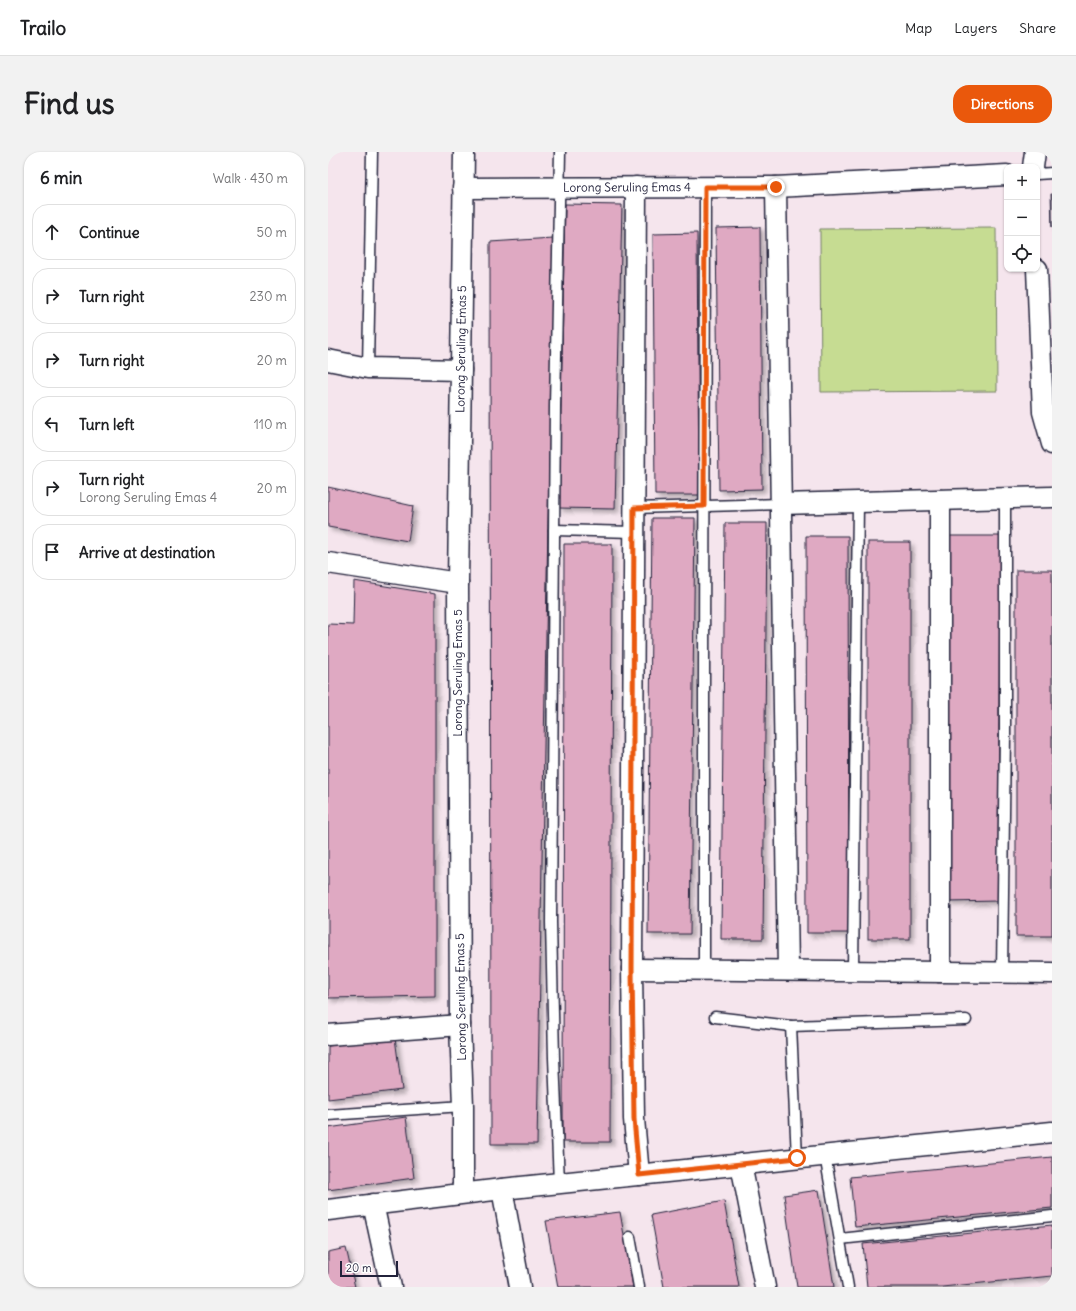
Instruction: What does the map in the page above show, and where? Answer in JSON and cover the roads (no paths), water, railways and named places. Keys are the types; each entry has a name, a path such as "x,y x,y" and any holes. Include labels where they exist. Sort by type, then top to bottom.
{"street":[{"name":"Lorong Seruling Emas 5","path":"463,1193 463,1106 460,1025 458,583 464,152"},
{"path":"1033,164 1035,152"},
{"name":"Lorong Seruling Emas 4","path":"463,188 776,187 1004,176"},
{"path":"636,187 632,969 634,1119 639,1175"},
{"path":"776,187 788,970"},
{"path":"1037,272 1043,412 1052,444"},
{"path":"328,360 368,368 460,370"},
{"path":"780,504 1052,496"},
{"path":"940,500 940,972"},
{"path":"328,563 458,583"},
{"path":"632,969 1052,973"},
{"path":"328,1035 460,1025"},
{"path":"328,1210 463,1193 1052,1132"},
{"path":"741,1164 765,1287"},
{"path":"502,1189 520,1287"},
{"path":"373,1204 391,1287"}],"lane":[{"path":"368,368 372,152"},
{"path":"559,1183 551,922 555,406 560,152"},
{"path":"1040,174 1052,173"},
{"path":"704,970 705,187"},
{"path":"1002,972 1005,735 1005,498"},
{"path":"853,971 858,502"},
{"path":"634,508 780,504"},
{"path":"554,530 634,532"},
{"path":"715,1017 790,1026 966,1020"},
{"path":"790,1026 797,1158"},
{"path":"328,1115 463,1106"},
{"path":"825,1155 848,1287"},
{"path":"840,1239 1052,1216"},
{"path":"630,1237 639,1287"}]}
